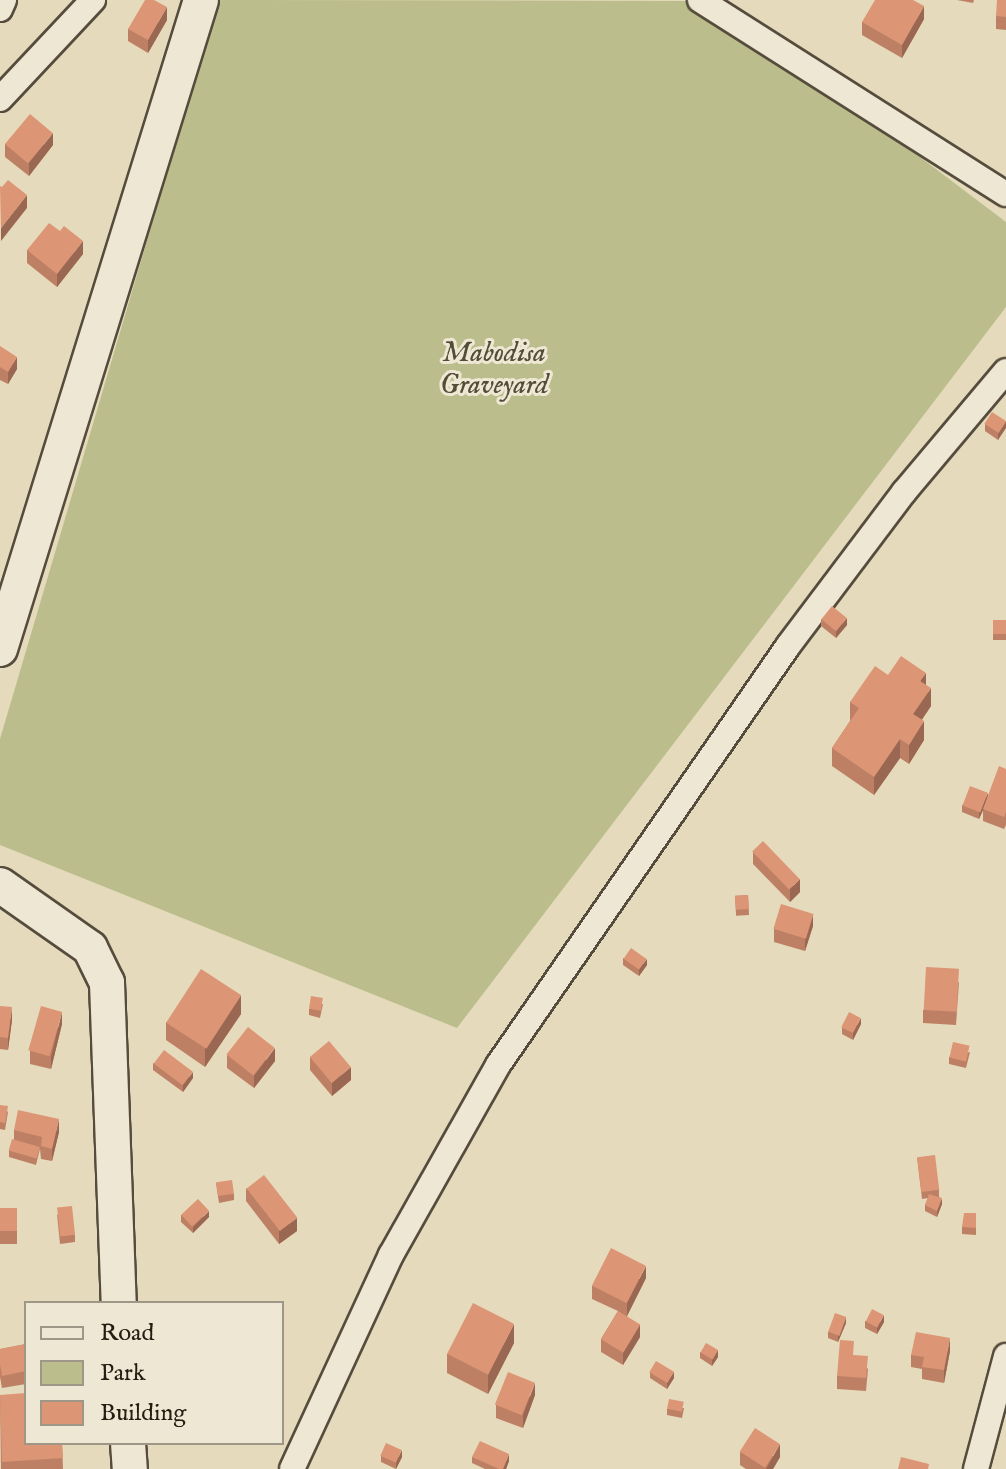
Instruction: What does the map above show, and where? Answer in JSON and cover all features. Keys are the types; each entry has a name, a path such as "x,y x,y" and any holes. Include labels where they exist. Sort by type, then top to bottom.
{"street":[{"path":"0,9 4,0"},
{"path":"0,99 93,0"},
{"path":"0,649 201,0"},
{"path":"700,0 1006,194"},
{"path":"292,1469 391,1255 498,1065 788,646 904,492 1006,371"},
{"path":"0,885 90,948 107,983 119,1301"},
{"path":"976,1469 1006,1356"},
{"path":"128,1445 130,1469"}],"green space":[{"name":"Mabodisa Graveyard","path":"218,0 688,1 810,74 1006,222 1006,307 457,1028 0,845 0,739"}],"building":[{"path":"145,0 154,0 167,7 148,40 128,29"},
{"path":"875,0 913,0 924,6 902,45 862,22"},
{"path":"997,0 1006,0 1006,17 996,16"},
{"path":"30,114 53,133 28,163 5,144"},
{"path":"8,180 27,195 1,228 0,186"},
{"path":"49,223 60,231 64,226 83,241 57,274 27,250"},
{"path":"0,346 17,357 8,372 0,367"},
{"path":"992,412 1006,421 999,433 984,424"},
{"path":"832,606 847,618 836,631 821,619"},
{"path":"993,620 1006,620 1006,634 993,634"},
{"path":"901,656 926,673 920,681 931,688 913,714 924,721 909,745 900,739 874,777 832,748 859,708 850,702 875,666 888,675"},
{"path":"999,766 1006,769 1004,817 983,809"},
{"path":"970,786 988,793 980,812 962,806"},
{"path":"763,841 800,879 789,890 752,851"},
{"path":"748,895 749,909 736,910 735,896"},
{"path":"781,904 814,914 806,939 773,929"},
{"path":"631,948 647,959 639,970 624,959"},
{"path":"926,967 959,969 957,1012 924,1010"},
{"path":"201,969 241,995 206,1049 166,1023"},
{"path":"311,996 323,998 321,1011 309,1009"},
{"path":"0,1006 12,1007 8,1038 0,1037"},
{"path":"41,1006 62,1012 49,1056 28,1050"},
{"path":"849,1012 861,1018 853,1033 841,1027"},
{"path":"248,1027 275,1048 253,1076 226,1055"},
{"path":"329,1041 351,1067 332,1083 310,1057"},
{"path":"953,1042 970,1046 966,1061 949,1058"},
{"path":"164,1050 193,1072 183,1085 154,1064"},
{"path":"0,1105 8,1106 5,1123 0,1122"},
{"path":"18,1110 59,1119 52,1149 41,1146 42,1137 14,1130"},
{"path":"12,1139 40,1147 37,1159 9,1151"},
{"path":"935,1155 939,1190 921,1192 917,1157"},
{"path":"264,1175 297,1218 280,1231 247,1189"},
{"path":"232,1180 234,1194 218,1196 216,1182"},
{"path":"929,1194 942,1198 937,1211 925,1205"},
{"path":"198,1199 209,1211 192,1226 181,1215"},
{"path":"72,1206 75,1235 60,1236 57,1208"},
{"path":"0,1208 17,1208 17,1231 0,1231"},
{"path":"964,1213 976,1213 976,1228 962,1227"},
{"path":"611,1248 646,1266 627,1303 592,1285"},
{"path":"473,1303 514,1324 488,1375 447,1354"},
{"path":"872,1309 884,1315 877,1327 866,1321"},
{"path":"618,1311 640,1324 623,1353 601,1339"},
{"path":"835,1313 846,1317 839,1336 828,1332"},
{"path":"916,1332 950,1338 944,1370 922,1367 924,1357 911,1355"},
{"path":"840,1340 854,1341 853,1355 868,1356 866,1378 837,1376"},
{"path":"706,1343 718,1350 713,1360 700,1353"},
{"path":"24,1344 24,1371 2,1376 0,1349"},
{"path":"656,1361 674,1372 667,1383 649,1372"},
{"path":"508,1372 535,1383 522,1415 495,1404"},
{"path":"24,1393 24,1445 62,1445 63,1458 2,1462 0,1395"},
{"path":"669,1399 684,1402 682,1412 667,1409"},
{"path":"755,1428 780,1444 765,1468 740,1451"},
{"path":"480,1441 509,1454 503,1469 472,1457"},
{"path":"386,1443 402,1450 396,1463 380,1456"},
{"path":"901,1457 929,1464 928,1469 898,1469"}]}
